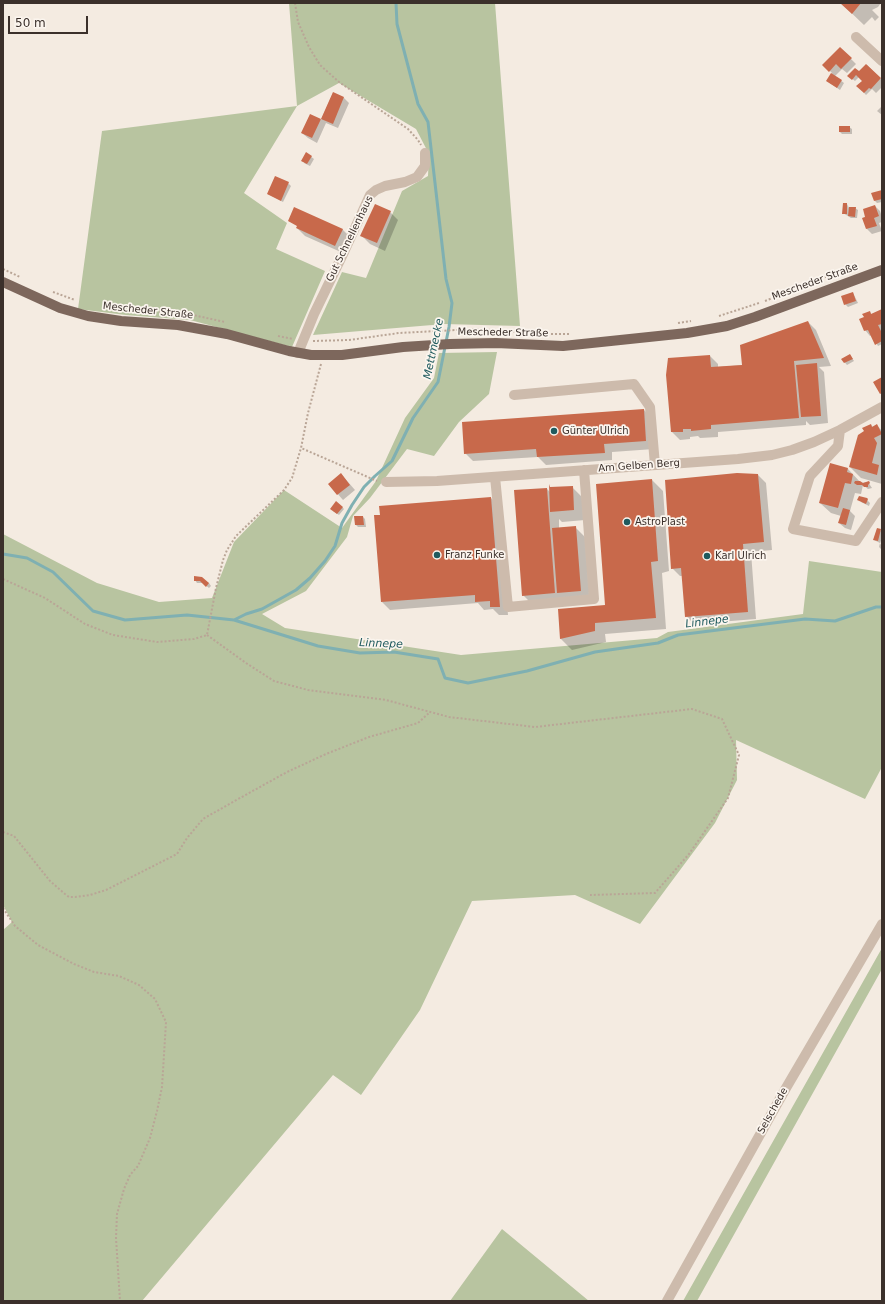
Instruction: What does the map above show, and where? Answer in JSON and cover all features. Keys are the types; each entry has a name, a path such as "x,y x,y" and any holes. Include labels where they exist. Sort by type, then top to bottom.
{"main road":[{"name":"Mescheder Straße","path":"3,282 46,302 75,313 102,319 178,324 202,328 298,353 342,355 438,344 496,343 563,346 603,343 706,330 728,326 755,317 882,270"}],"street":[{"path":"856,37 882,61"},
{"name":"Gut Schnellenhaus","path":"298,353 314,314 370,195 376,190 385,186 405,182 417,177 425,166 425,154"},
{"path":"514,395 634,384 650,407 656,465"},
{"name":"Am Gelben Berg","path":"381,482 437,481 495,477 738,459 772,455 814,442 840,430 882,407"},
{"path":"840,430 838,446 810,476 793,529 856,541 882,502"},
{"path":"495,477 508,607 594,599 584,470"},
{"name":"Selschede","path":"667,1301 786,1088 882,924"}],"path":[{"path":"295,3 298,22 309,47 320,66 339,82 408,129 418,140 425,154"},
{"path":"3,269 22,278"},
{"path":"714,317 761,303 838,272 846,273"},
{"path":"50,291 78,302"},
{"path":"119,309 193,315 230,324"},
{"path":"674,323 698,320"},
{"path":"278,336 303,340 349,340 399,334 476,329 537,334 570,334"},
{"path":"207,635 210,612 223,560 227,550 236,536 284,490 292,478 301,448 308,412 323,355"},
{"path":"301,448 359,474 381,482"},
{"path":"3,579 45,598 85,624 113,635 157,642 194,639 207,635"},
{"path":"207,635 274,681 308,690 386,700 449,717 535,728 692,709 722,719 739,755 728,798 689,854 655,893 590,895"},
{"path":"3,832 14,836 59,891 69,897 90,895 106,890 177,854 191,833 203,819 287,772 319,757 369,738 418,723 430,712"},
{"path":"3,908 15,926 38,945 74,964 94,972 119,976 139,985 155,999 166,1022 162,1087 157,1111 150,1138 138,1166 130,1175 124,1189 117,1214 116,1238 120,1301"}],"green space":[{"path":"289,3 495,3 520,326 444,324 313,335 342,272 366,278 402,191 428,176 429,154 416,129 339,83 297,106"},
{"path":"297,106 244,193 287,223 276,249 325,271 292,347 190,320 126,315 78,309 102,131"},
{"path":"497,352 489,394 459,422 434,456 407,449 370,498 353,516 347,537 306,591 262,614 285,628 461,655 657,638 668,632 803,614 809,561 882,572 882,767 865,799 736,740 737,780 715,823 640,924 575,895 472,901 420,1010 361,1095 333,1075 142,1301 3,1301 3,930 12,922 3,905 3,534 97,583 159,602 212,598 234,542 284,490 342,528 376,481 405,418 434,378 439,353"},
{"path":"882,948 882,969 697,1301 683,1301"},
{"path":"502,1229 589,1301 450,1301"}],"building":[{"path":"840,3 861,3 852,14"},
{"path":"840,47 852,58 841,69 836,64 829,72 822,65"},
{"path":"866,64 881,78 871,89 869,88 864,93 856,86 862,81 856,75 852,80 847,76 855,68 859,71"},
{"path":"831,73 842,80 837,88 826,81"},
{"path":"333,92 344,97 333,124 321,119"},
{"path":"310,114 321,119 312,138 301,133"},
{"path":"839,126 850,126 850,132 839,132"},
{"path":"306,152 312,156 307,164 301,161"},
{"path":"275,176 289,182 281,201 267,194"},
{"path":"882,190 882,199 874,201 871,193"},
{"path":"843,203 847,203 847,214 842,214"},
{"path":"375,204 391,211 377,243 360,236"},
{"path":"875,205 879,216 874,218 877,226 866,229 862,218 865,217 863,209"},
{"path":"294,207 343,229 335,246 296,228 297,226 288,221"},
{"path":"849,207 856,207 855,217 848,216"},
{"path":"853,292 856,301 844,305 841,296"},
{"path":"882,309 882,324 878,325 882,333 882,341 875,345 868,330 864,331 859,319 864,317 862,314 870,311 871,314"},
{"path":"808,321 824,358 794,361 799,418 711,425 711,429 691,431 691,429 683,429 683,432 671,432 666,375 668,358 710,355 711,367 742,365 740,345"},
{"path":"850,354 853,359 844,363 841,359"},
{"path":"817,363 821,416 801,417 796,365"},
{"path":"882,377 882,393 880,394 873,382"},
{"name":"Günter Ulrich","path":"644,409 646,441 604,444 605,453 537,457 536,449 464,454 462,422"},
{"path":"871,424 872,427 877,424 882,434 874,438 877,443 872,463 879,465 877,475 849,467 858,435 864,431 862,428"},
{"path":"830,463 848,468 847,472 853,474 851,484 845,483 838,508 819,503"},
{"path":"341,473 350,485 337,495 328,484"},
{"name":"Karl Ulrich","path":"737,473 758,474 764,542 743,544 748,612 685,617 681,568 671,569 665,480"},
{"name":"AstroPlast","path":"652,479 658,561 651,562 656,618 595,623 595,631 560,639 558,609 605,605 596,484"},
{"path":"855,481 860,481 863,483 869,481 870,483 868,487 864,487 854,483"},
{"path":"549,484 550,487 573,486 574,510 550,512"},
{"path":"547,488 555,593 522,596 514,490"},
{"path":"859,496 868,499 866,504 857,500"},
{"name":"Franz Funke","path":"491,497 500,607 490,607 490,601 475,602 475,595 381,602 374,515 380,515 379,506"},
{"path":"336,501 343,507 337,514 330,509"},
{"path":"843,508 850,510 846,525 838,523"},
{"path":"354,516 363,516 364,525 355,525"},
{"path":"576,526 581,591 557,593 552,528"},
{"path":"877,528 881,529 878,541 873,540"},
{"path":"194,576 202,577 209,583 206,587 200,581 194,581"}],"waterway":[{"name":"Mettmecke","path":"234,620 262,609 296,590 310,578 325,561 335,546 342,523 352,505 364,487 392,461 413,418 438,382 449,327 452,303 446,279 428,122 418,104 397,24 396,3"},
{"name":"Linnepe","path":"3,554 27,558 53,572 93,611 125,620 187,615 234,620 318,646 360,653 394,652 438,659 445,678 468,683 527,671 595,652 658,643 678,635 805,619 835,621 876,607 882,607"}],"place":[{"name":"Günter Ulrich","path":"554,431"},
{"name":"AstroPlast","path":"627,522"},
{"name":"Franz Funke","path":"437,555"},
{"name":"Karl Ulrich","path":"707,556"}]}
